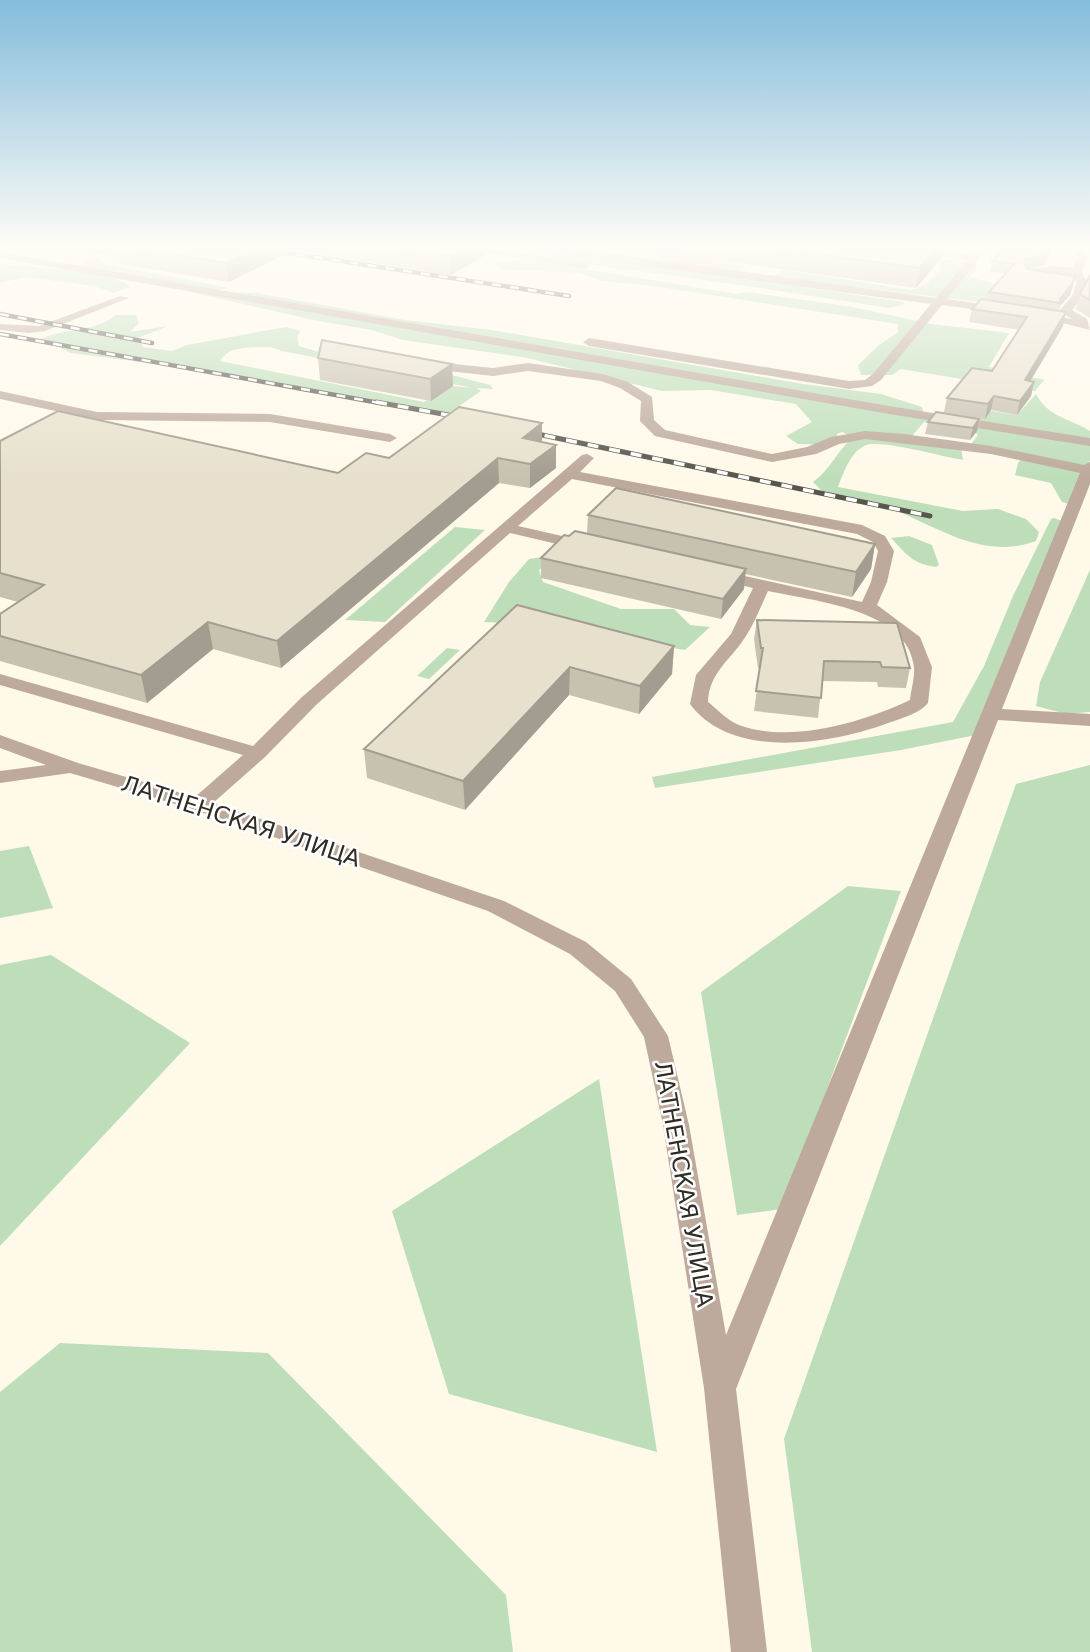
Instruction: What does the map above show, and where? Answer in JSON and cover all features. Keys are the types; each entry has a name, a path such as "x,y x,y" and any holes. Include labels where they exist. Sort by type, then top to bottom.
{"street":[{"path":"0,327 29,330 57,323"},
{"path":"391,323 889,410 1090,442"},
{"path":"573,340 849,385 868,383 877,377 922,323"},
{"path":"415,363 493,372 528,367 603,378 624,385 647,400 647,421 660,433 772,458 811,451 835,440 865,435 990,450 1089,468 720,1388"},
{"path":"0,395 97,416 270,418 390,438"},
{"path":"199,805 258,753 309,701 587,458"},
{"path":"569,474 862,530 879,540 886,551 880,582 867,608"},
{"path":"507,528 601,549"},
{"path":"695,570 763,585 867,608 874,610 911,637 923,667 919,703 891,718 830,733 771,736 734,729 699,704 698,686 711,664 736,639 763,585"},
{"path":"0,679 258,753"},
{"path":"991,714 1090,720"},
{"name":"ЛАТНЕНСКАЯ УЛИЦА","path":"0,741 71,767 199,805 496,906 578,948 623,985 656,1036 676,1125 720,1388 749,1652"},
{"name":"ЛАТНЕНСКАЯ УЛИЦА","path":"0,777 71,767"}],"green space":[{"path":"139,323 130,332 168,326 138,338 143,347 172,351 187,345 286,327 300,331 297,338 299,346 329,355 452,375 490,385 493,389 476,388 481,391 446,415 211,371 71,353 41,339 99,324","holes":["271,347 473,388 453,386 424,402 220,361 236,349"]},
{"path":"331,323 432,323 492,330 803,384 881,394 922,407 924,416 966,407 1017,415 1036,394 1047,408 1090,431 1090,460 1072,505 1062,502 1051,483 1015,475 1018,463 1025,454 971,444 978,435 973,431 924,422 911,437 961,448 963,460 883,444 864,446 851,459 838,487 963,511 998,509 1026,519 1039,532 1036,541 1016,546 977,544 887,507 823,492 813,482 853,437 842,432 837,434 837,445 798,444 786,436 812,422 796,404 711,390 662,391 523,357 403,340 372,330"},
{"path":"892,323 927,323 1009,333 989,367 1044,380 1035,391 901,369 892,375 861,375 858,365 898,332 898,324"},
{"path":"1051,519 1062,521 976,735 901,750 655,788 652,777 953,722 984,666 1013,596"},
{"path":"455,527 485,530 385,622 345,620"},
{"path":"909,536 932,545 939,565 928,566 916,561 891,538"},
{"path":"549,556 551,560 539,570 543,582 621,609 674,609 690,625 710,627 685,650 620,640 553,625 484,622 509,582 529,559"},
{"path":"1090,570 1090,712 1066,714 1036,706 1040,682"},
{"path":"447,648 460,650 429,679 417,676"},
{"path":"1090,765 1090,1652 812,1652 784,1439 1016,784"},
{"path":"29,846 53,908 0,918 0,851"},
{"path":"848,886 901,891 782,1209 737,1215 701,992"},
{"path":"51,955 190,1043 0,1246 0,965"},
{"path":"599,1079 657,1452 449,1394 392,1211"},
{"path":"60,1343 268,1353 506,1595 513,1652 0,1652 0,1392"}],"building":[{"path":"1023,323 1059,323 1025,380 1034,382 1020,401 994,396 988,404 947,398 972,368 992,371"},
{"path":"322,340 452,364 430,379 318,358"},
{"path":"459,407 542,423 523,438 556,445 530,464 498,458 277,641 208,622 141,675 0,636 0,614 44,585 0,573 0,441 58,411 338,473 366,453 389,458"},
{"path":"936,412 979,419 973,428 928,422"},
{"path":"616,488 875,544 856,572 588,515"},
{"path":"575,531 746,569 723,599 541,558 564,535 569,536"},
{"path":"517,605 674,646 640,686 570,667 463,781 364,749"},
{"path":"757,620 897,623 910,668 882,667 880,662 824,661 821,698 756,691 763,648"}],"railway":[{"path":"48,323 152,343"},
{"path":"0,334 385,404"},
{"path":"376,402 465,418"},
{"path":"523,431 930,516"}]}
